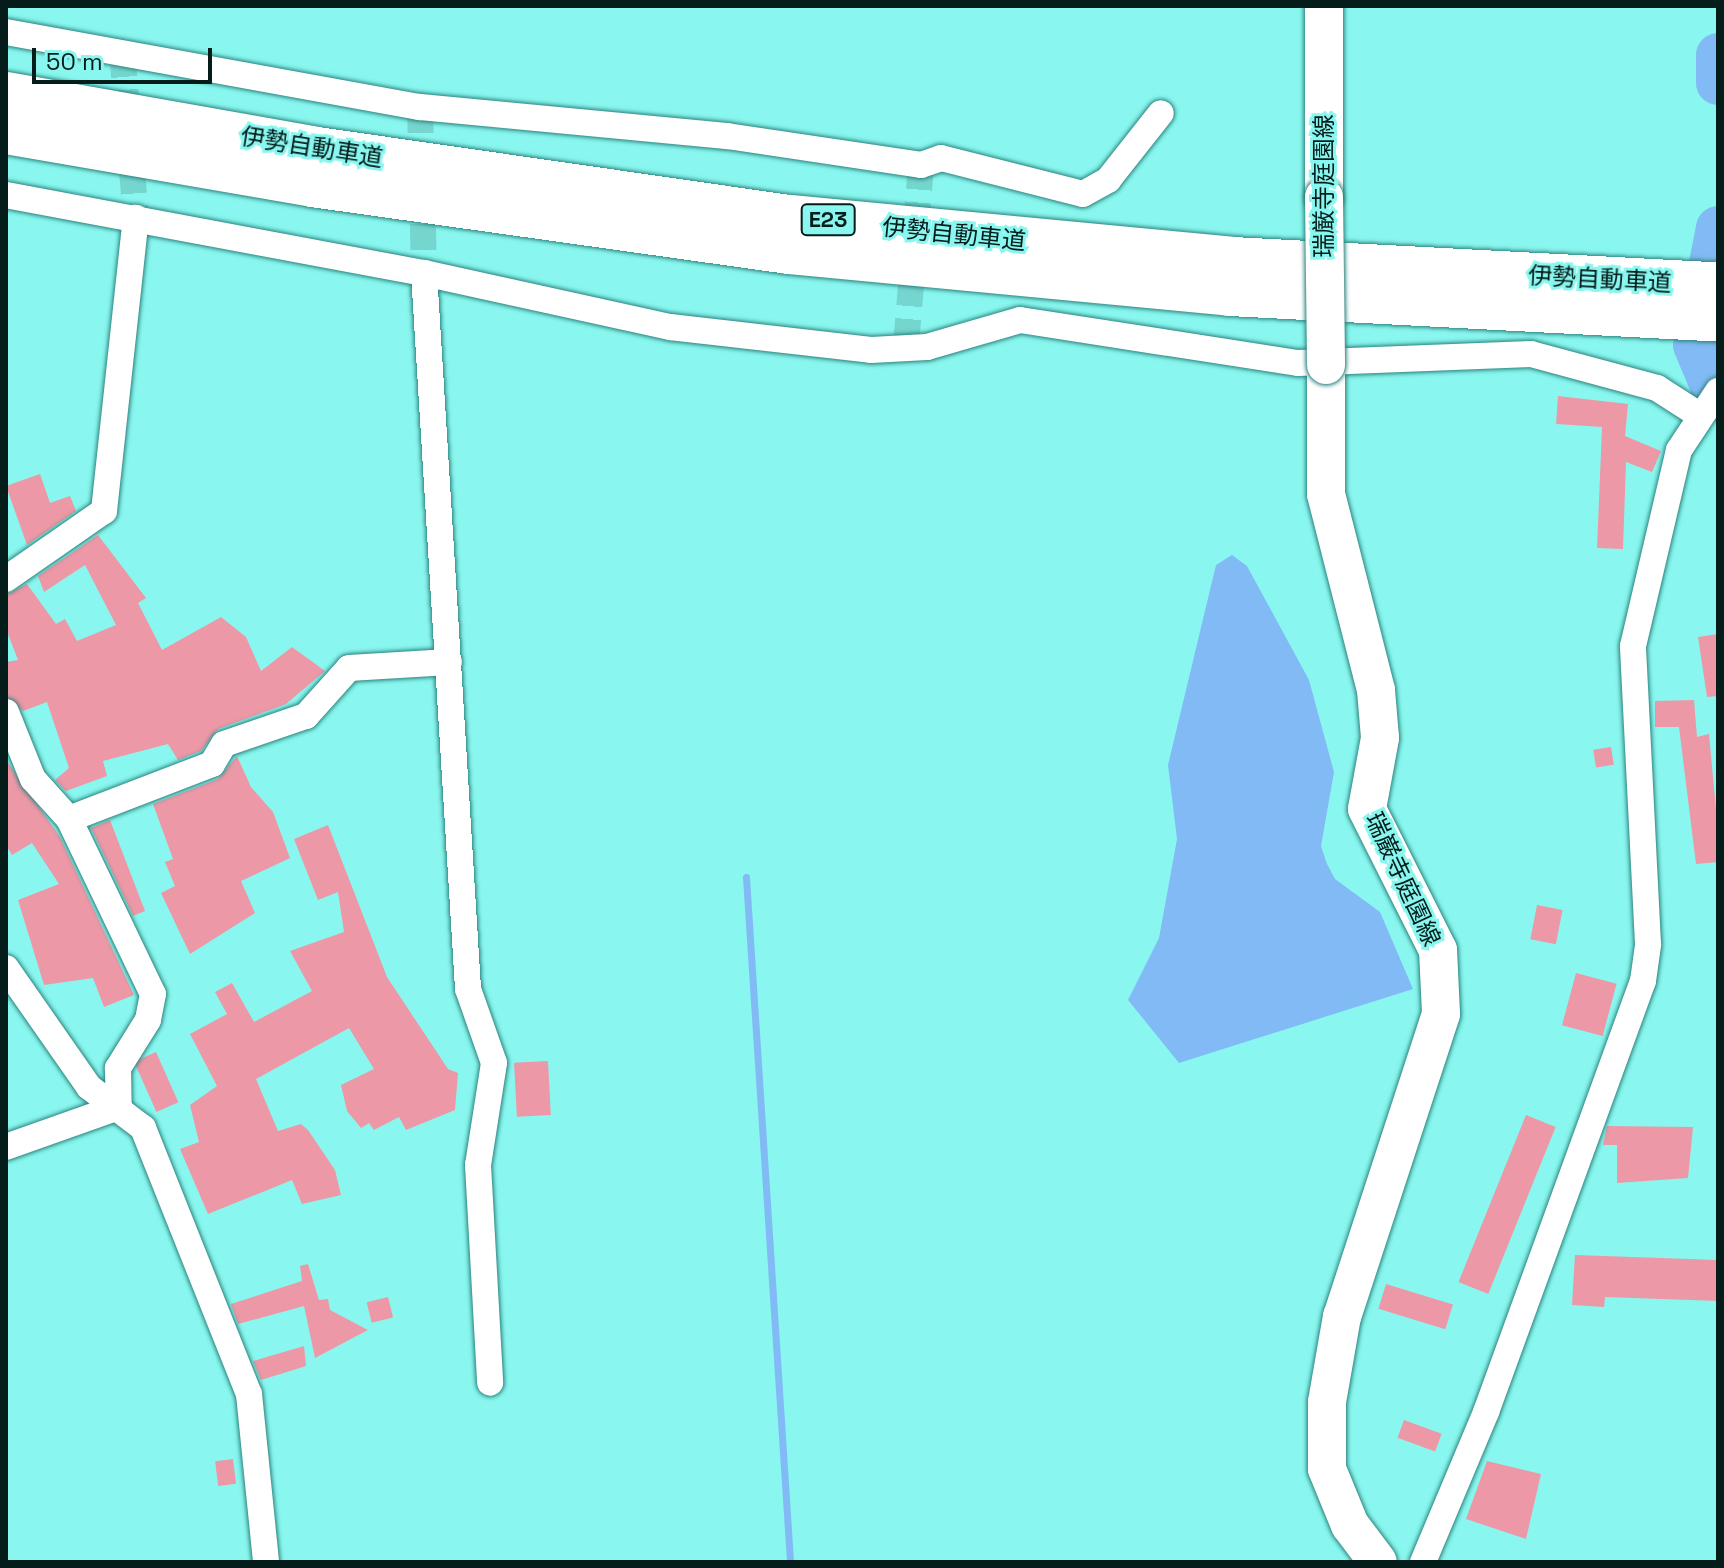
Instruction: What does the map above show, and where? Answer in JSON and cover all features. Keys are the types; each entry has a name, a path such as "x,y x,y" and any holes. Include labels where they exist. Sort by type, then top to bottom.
{"highway":[{"name":"伊勢自動車道","path":"6,94 347,154 791,217 1657,300 1718,320"},
{"name":"伊勢自動車道","path":"6,132 312,185 788,252 1230,294 1657,300 1718,284"}],"main road":[{"name":"瑞厳寺庭園線","path":"1324,6 1326,365"},
{"name":"瑞巌寺庭園線","path":"1326,365 1326,494 1376,690 1380,738 1367,809 1438,950 1441,1014 1342,1316 1327,1402 1327,1469 1350,1525 1378,1562"}],"street":[{"path":"6,32 420,107 727,136 921,165 941,158 1083,194 1108,180 1161,113"},
{"path":"6,195 424,273 670,327 871,350 927,347 1020,320 1326,365 1531,354 1657,388 1699,415"},
{"path":"6,579 104,511 136,218"},
{"path":"424,273 468,989 494,1063 478,1165 490,1383"},
{"path":"1423,1562 1486,1412 1643,981 1647,904 1633,646 1679,450 1699,415 1718,391"},
{"path":"69,819 212,764 224,744 306,716 349,668 449,662"},
{"path":"6,712 33,779 69,819 153,994 148,1020 118,1068 119,1107"},
{"path":"6,968 89,1087 143,1128 249,1394 266,1562"},
{"path":"6,1147 119,1107"}],"water":[{"path":"1232,555 1247,566 1309,680 1334,772 1321,846 1327,864 1335,879 1380,912 1413,989 1179,1063 1128,1000 1159,938 1177,839 1168,765 1216,565"}],"building":[{"path":"1558,396 1628,404 1625,436 1661,451 1652,472 1626,462 1623,549 1597,548 1602,427 1556,424"},
{"path":"40,474 50,503 70,496 76,511 27,545 6,486"},
{"path":"98,535 146,598 138,603 162,650 221,617 246,637 261,671 292,647 325,671 286,704 218,729 201,751 178,760 168,744 103,761 107,776 66,791 55,780 69,768 47,702 23,711 6,696 6,662 18,660 6,629 6,595 27,584 56,624 65,619 77,641 116,625 85,565 44,592 38,576"},
{"path":"1718,634 1718,696 1707,697 1698,637"},
{"path":"1694,700 1697,737 1709,734 1718,831 1718,862 1696,864 1679,727 1655,727 1655,701"},
{"path":"1611,747 1614,765 1596,768 1593,750"},
{"path":"237,756 251,787 273,812 290,858 241,881 255,913 190,954 161,893 175,886 165,862 173,859 153,804 218,779"},
{"path":"6,760 60,837 134,995 104,1007 93,978 44,985 18,900 59,884 32,843 12,855 6,845"},
{"path":"110,820 145,911 133,916 91,828"},
{"path":"328,825 387,977 448,1069 458,1073 455,1110 406,1130 399,1117 374,1130 369,1123 361,1128 347,1111 341,1085 374,1069 349,1028 256,1079 278,1131 301,1124 308,1130 335,1170 341,1195 302,1204 292,1180 208,1214 180,1149 199,1142 190,1105 217,1086 190,1034 227,1014 215,992 232,983 254,1022 312,991 290,951 344,932 338,892 318,900 294,839"},
{"path":"1537,905 1563,910 1556,944 1530,939"},
{"path":"1576,973 1617,984 1603,1036 1562,1025"},
{"path":"156,1052 178,1102 156,1112 134,1062"},
{"path":"548,1061 551,1115 517,1117 514,1063"},
{"path":"1526,1115 1556,1127 1488,1294 1459,1282"},
{"path":"1607,1126 1693,1127 1688,1178 1617,1183 1617,1145 1603,1145"},
{"path":"1575,1255 1718,1260 1718,1301 1605,1297 1604,1307 1572,1305"},
{"path":"308,1264 319,1300 328,1299 330,1310 368,1330 315,1358 304,1306 238,1324 231,1304 302,1281 300,1266"},
{"path":"1386,1284 1453,1304 1445,1329 1378,1309"},
{"path":"388,1297 393,1317 372,1323 367,1302"},
{"path":"304,1346 306,1366 261,1380 253,1361"},
{"path":"1404,1420 1442,1434 1435,1452 1398,1438"},
{"path":"233,1459 236,1484 218,1486 215,1461"},
{"path":"1487,1461 1541,1474 1526,1539 1466,1519"}],"waterway":[{"path":"1718,55 1718,83"},
{"path":"1718,228 1695,345 1718,400"},
{"path":"746,877 790,1562"}],"tunnel":[{"path":"122,51 136,218"},
{"path":"420,107 424,273"},
{"path":"906,345 921,165"}]}
